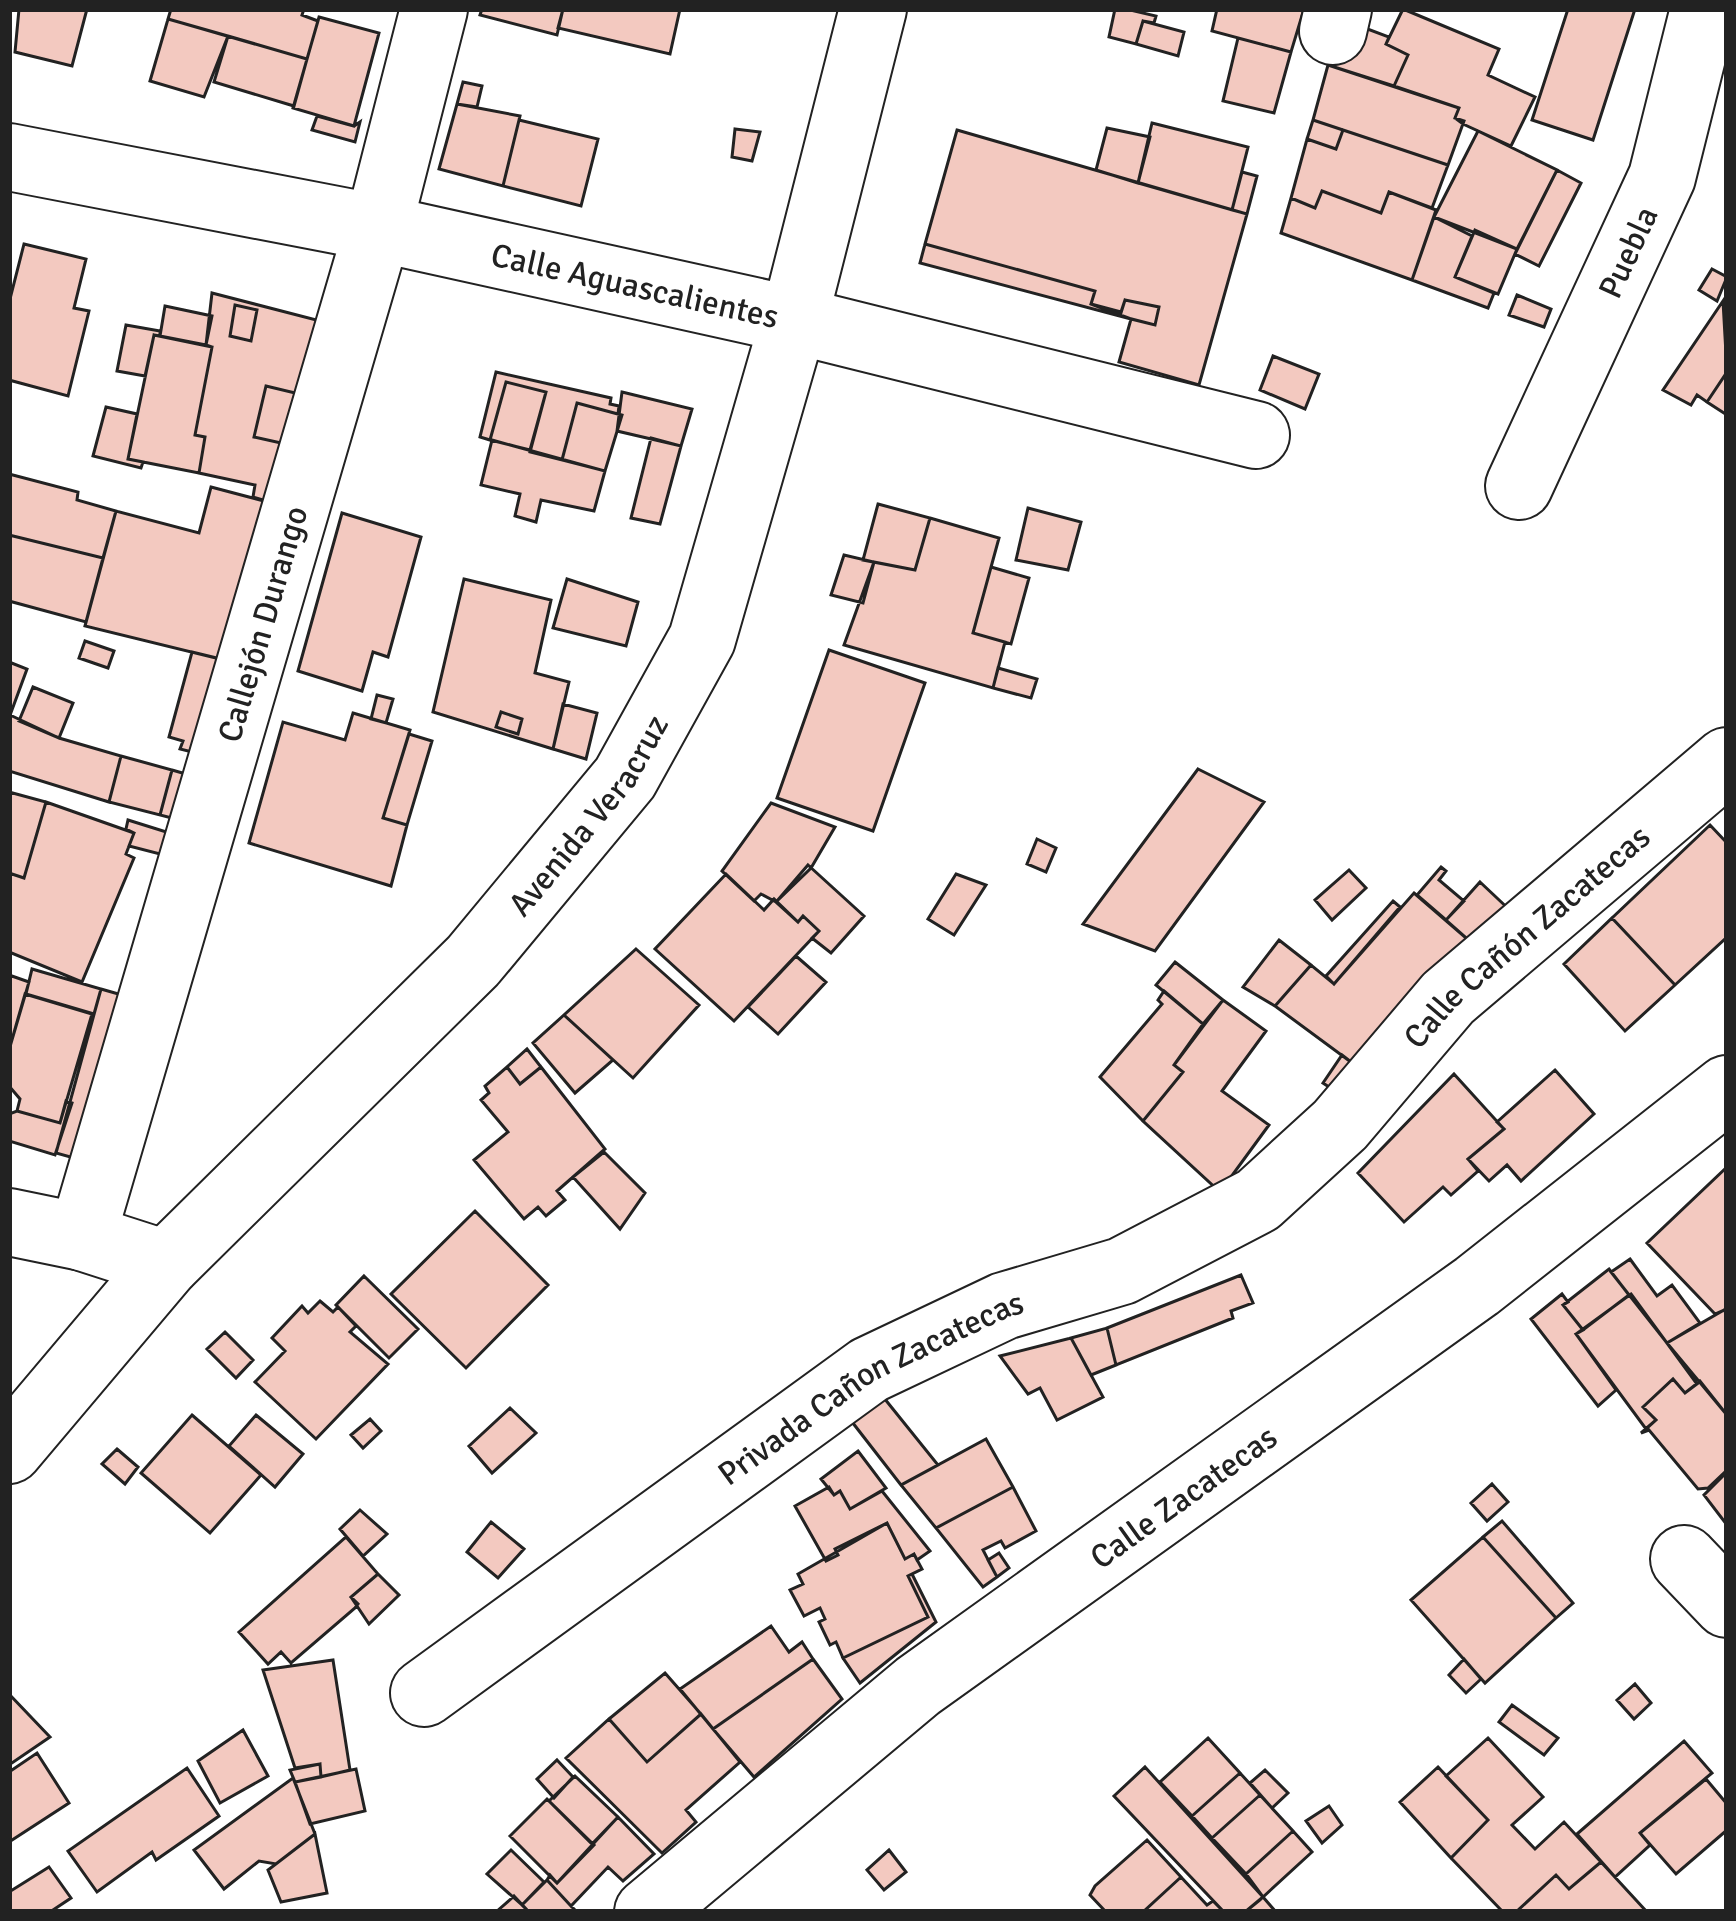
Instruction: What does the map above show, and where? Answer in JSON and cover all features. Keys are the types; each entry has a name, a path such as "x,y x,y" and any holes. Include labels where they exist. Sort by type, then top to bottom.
{"street":[{"name":"Callejón Durango","path":"82,1237 378,228 434,9"},
{"name":"Avenida Veracruz","path":"9,1450 166,1264 473,961 625,778 702,639 794,320 873,9"},
{"name":"Puebla","path":"1519,486 1662,178 1704,9"},
{"name":"Calle Aguascalientes","path":"9,158 378,228 794,320 1256,434"},
{"name":"Calle Cañón Zacatecas","path":"1340,1125 1448,998 1727,761"},
{"name":"Calle Zacatecas","path":"647,1912 918,1687 1477,1286 1727,1089"},
{"name":"Privada Cañon Zacatecas","path":"424,1693 869,1370 1004,1306 1122,1271 1187,1241 1258,1200 1340,1125"},
{"path":"9,1222 82,1237 166,1264"}],"building":[{"path":"19,9 87,9 72,66 15,52"},
{"path":"171,9 304,9 302,15 318,21 307,59 168,19"},
{"path":"482,9 563,9 557,35 480,15"},
{"path":"563,9 680,9 670,54 558,28"},
{"path":"1115,9 1156,16 1154,23 1143,21 1136,44 1109,37"},
{"path":"1217,9 1304,9 1291,52 1212,31"},
{"path":"1403,9 1499,49 1488,75 1535,97 1511,146 1463,124 1455,118 1459,108 1394,86 1408,55 1386,44"},
{"path":"1568,9 1635,9 1593,140 1532,120"},
{"path":"319,17 379,33 354,126 293,108"},
{"path":"168,19 228,36 204,97 150,81"},
{"path":"1341,19 1389,37 1386,44 1408,55 1394,86 1328,65"},
{"path":"1143,21 1184,32 1178,56 1136,44"},
{"path":"228,36 307,59 294,106 214,82"},
{"path":"1238,38 1291,52 1274,113 1223,101"},
{"path":"1328,65 1459,108 1455,118 1464,121 1448,165 1313,120"},
{"path":"463,82 482,86 477,107 457,104"},
{"path":"457,104 520,116 503,186 439,169"},
{"path":"317,116 354,126 360,122 355,142 312,130"},
{"path":"519,120 598,139 581,206 503,186"},
{"path":"1313,120 1343,130 1336,149 1307,139"},
{"path":"1152,123 1248,147 1232,210 1138,183"},
{"path":"1107,128 1150,137 1138,183 1096,170"},
{"path":"735,129 760,132 752,161 732,157"},
{"path":"957,130 1247,214 1199,385 1119,362 1131,319 1155,325 1159,307 1125,300 1121,312 1091,304 1095,291 925,244"},
{"path":"1343,130 1448,165 1432,208 1389,192 1381,213 1322,191 1315,208 1291,198 1307,139 1336,149"},
{"path":"1478,131 1557,170 1517,249 1434,217"},
{"path":"1557,170 1581,183 1539,266 1515,254"},
{"path":"1242,172 1257,176 1247,214 1232,210"},
{"path":"1322,191 1381,213 1389,192 1436,210 1412,280 1281,233 1291,198 1315,208"},
{"path":"1434,217 1472,236 1455,277 1494,293 1488,308 1412,280"},
{"path":"1475,230 1517,249 1498,294 1455,277"},
{"path":"24,244 86,259 74,308 89,311 68,396 9,380 9,303"},
{"path":"925,244 1095,291 1091,304 1131,319 920,263"},
{"path":"1712,269 1727,277 1717,301 1699,290"},
{"path":"212,293 332,324 312,397 266,386 254,437 299,447 283,506 253,497 255,485 199,473 205,437 195,435 212,347 206,345","holes":["235,305 257,310 251,341 230,336"]},
{"path":"1517,295 1551,309 1544,327 1509,315"},
{"path":"1125,300 1159,307 1155,325 1120,316"},
{"path":"1723,301 1727,372 1707,402 1697,395 1691,405 1663,390"},
{"path":"235,305 257,310 251,341 230,336"},
{"path":"165,306 212,316 206,345 160,336"},
{"path":"126,325 160,331 160,336 154,335 145,376 117,371"},
{"path":"154,335 212,347 195,435 205,437 199,473 128,459"},
{"path":"1273,356 1319,374 1305,409 1260,390"},
{"path":"496,372 611,398 610,404 619,406 618,414 577,403 562,460 530,452 546,392 506,382 490,440 480,437"},
{"path":"1727,372 1727,415 1707,402"},
{"path":"506,382 546,392 530,450 490,440"},
{"path":"266,386 312,397 299,447 254,437"},
{"path":"622,392 692,409 681,446 617,431"},
{"path":"577,403 622,415 605,471 562,460"},
{"path":"106,407 137,414 128,459 143,462 141,468 93,456"},
{"path":"651,438 681,446 660,524 631,518"},
{"path":"492,440 605,471 594,511 541,500 536,522 515,516 520,494 481,485"},
{"path":"9,474 78,492 77,500 116,511 103,558 9,535"},
{"path":"211,487 283,506 236,663 85,626 116,511 199,533"},
{"path":"878,504 930,518 915,570 863,560"},
{"path":"1028,508 1081,522 1068,570 1016,560"},
{"path":"342,513 421,537 388,657 373,652 362,691 298,671"},
{"path":"930,518 999,538 973,633 1005,642 993,688 844,645 874,562 915,570"},
{"path":"9,535 103,558 86,622 9,601"},
{"path":"844,555 874,562 863,603 831,595"},
{"path":"991,567 1029,578 1011,644 973,633"},
{"path":"464,579 551,600 535,673 569,682 553,749 433,712","holes":["501,712 522,719 518,734 496,727"]},
{"path":"567,579 638,602 626,646 553,628"},
{"path":"85,641 114,651 108,668 79,658"},
{"path":"829,650 925,683 873,831 777,798"},
{"path":"192,652 242,664 216,758 180,749 183,741 169,737"},
{"path":"9,662 27,669 9,718"},
{"path":"998,668 1037,679 1031,698 993,688"},
{"path":"33,687 73,703 59,738 19,721"},
{"path":"377,695 393,699 386,723 371,719"},
{"path":"563,704 597,713 586,759 553,749"},
{"path":"501,712 522,719 518,734 496,727"},
{"path":"353,713 410,730 383,818 407,825 391,886 249,843 283,722 345,740"},
{"path":"10,715 59,738 121,756 109,802 9,771"},
{"path":"409,734 432,741 407,825 383,818"},
{"path":"121,756 172,770 160,815 109,802"},
{"path":"1198,769 1264,802 1155,951 1083,924"},
{"path":"172,770 200,778 187,822 160,815"},
{"path":"9,792 46,802 24,878 9,873"},
{"path":"46,802 134,833 126,854 134,858 82,982 9,952 9,873 24,878"},
{"path":"771,803 835,827 811,868 776,902 761,894 754,901 722,871"},
{"path":"128,820 192,840 187,861 129,846 134,833 126,829"},
{"path":"1710,825 1727,843 1727,937 1675,985 1612,918"},
{"path":"1037,839 1056,848 1046,872 1027,864"},
{"path":"808,865 864,916 831,953 812,938 819,931 803,916 798,922 776,902"},
{"path":"1441,867 1446,871 1439,880 1464,901 1446,920 1417,895"},
{"path":"1349,870 1366,888 1332,920 1315,900"},
{"path":"726,874 764,910 774,899 798,922 803,916 819,931 734,1021 655,949"},
{"path":"956,874 986,885 954,935 928,919"},
{"path":"1480,882 1515,915 1480,950 1446,920"},
{"path":"1414,893 1480,950 1359,1068 1275,1006 1311,965 1334,984"},
{"path":"1393,901 1400,907 1334,984 1326,976"},
{"path":"1612,918 1675,985 1625,1031 1564,964"},
{"path":"1279,940 1311,965 1275,1006 1243,987"},
{"path":"636,949 699,1005 633,1078 564,1015"},
{"path":"796,956 826,982 778,1034 748,1007"},
{"path":"1175,962 1223,1000 1203,1024 1156,985"},
{"path":"32,969 101,989 94,1014 26,994"},
{"path":"9,975 29,982 9,1050"},
{"path":"101,989 150,1003 106,1167 56,1153"},
{"path":"1164,991 1203,1024 1174,1065 1183,1072 1143,1121 1100,1077 1162,1004 1158,1000"},
{"path":"25,994 92,1014 60,1123 17,1111 20,1099 9,1086 9,1050"},
{"path":"1223,1000 1266,1031 1222,1091 1269,1125 1220,1192 1143,1121 1183,1072 1174,1065"},
{"path":"564,1015 613,1060 575,1093 533,1043"},
{"path":"527,1049 541,1067 520,1084 507,1067"},
{"path":"1342,1055 1359,1068 1341,1095 1323,1083"},
{"path":"507,1067 520,1084 541,1067 605,1149 557,1191 565,1200 546,1216 538,1207 524,1219 474,1160 508,1132 481,1100 489,1093 485,1086"},
{"path":"1555,1070 1594,1114 1521,1181 1507,1165 1489,1181 1468,1159 1504,1129 1497,1122"},
{"path":"1454,1074 1504,1129 1468,1159 1478,1171 1451,1195 1443,1187 1404,1222 1358,1173"},
{"path":"66,1101 72,1103 55,1155 9,1141 9,1114 17,1111 60,1123"},
{"path":"604,1152 645,1193 620,1229 573,1177"},
{"path":"1727,1167 1727,1314 1724,1310 1715,1314 1647,1243"},
{"path":"475,1211 548,1285 466,1368 391,1294"},
{"path":"1630,1259 1657,1296 1672,1285 1700,1323 1667,1343 1611,1272"},
{"path":"1609,1269 1629,1295 1583,1330 1563,1305"},
{"path":"1241,1275 1253,1303 1231,1311 1233,1318 1116,1365 1107,1328"},
{"path":"364,1276 418,1329 389,1358 336,1305"},
{"path":"1562,1294 1568,1302 1563,1305 1583,1330 1576,1334 1616,1390 1598,1406 1531,1319"},
{"path":"1631,1294 1697,1384 1685,1393 1673,1379 1643,1407 1656,1420 1646,1429 1576,1334"},
{"path":"320,1301 333,1312 338,1307 356,1326 350,1332 388,1364 316,1439 255,1382 285,1351 272,1338 302,1306 308,1313"},
{"path":"1724,1310 1727,1314 1727,1415 1667,1343"},
{"path":"1107,1328 1116,1365 1091,1375 1071,1338"},
{"path":"225,1332 253,1360 236,1378 207,1349"},
{"path":"1071,1338 1103,1397 1057,1420 1040,1388 1028,1394 1000,1356"},
{"path":"1673,1379 1685,1393 1700,1381 1727,1415 1727,1470 1708,1488 1698,1489 1649,1430 1641,1433 1656,1420 1643,1407"},
{"path":"880,1393 938,1465 901,1485 842,1409"},
{"path":"510,1408 536,1433 492,1473 469,1446"},
{"path":"192,1415 261,1475 210,1533 141,1473"},
{"path":"256,1415 303,1454 275,1487 229,1446"},
{"path":"370,1419 381,1431 363,1448 351,1435"},
{"path":"986,1439 1013,1487 936,1528 901,1485"},
{"path":"117,1449 138,1467 125,1484 102,1464"},
{"path":"858,1451 886,1488 850,1509 840,1491 834,1495 821,1479"},
{"path":"1727,1472 1727,1525 1704,1495"},
{"path":"1492,1484 1508,1502 1487,1521 1471,1503"},
{"path":"829,1487 834,1495 840,1491 850,1509 882,1491 930,1551 917,1560 914,1554 905,1559 887,1523 835,1549 838,1555 826,1561 795,1506"},
{"path":"1013,1487 1036,1531 1005,1548 1001,1541 983,1550 997,1577 983,1587 936,1528"},
{"path":"360,1510 387,1534 363,1556 340,1529"},
{"path":"1502,1521 1573,1603 1556,1618 1483,1537"},
{"path":"491,1522 524,1549 498,1578 467,1552"},
{"path":"887,1523 905,1559 914,1554 922,1569 908,1576 928,1617 843,1658 836,1642 830,1645 819,1622 825,1619 820,1608 804,1616 790,1590 803,1584 798,1574"},
{"path":"346,1537 378,1574 351,1597 358,1604 355,1608 291,1663 281,1652 268,1664 239,1632"},
{"path":"1483,1537 1556,1618 1485,1683 1411,1600"},
{"path":"999,1553 1009,1568 997,1577 988,1560"},
{"path":"378,1574 399,1595 369,1624 351,1597"},
{"path":"912,1574 936,1622 860,1683 843,1658 928,1617 908,1576"},
{"path":"771,1626 789,1652 802,1642 813,1659 713,1729 680,1689"},
{"path":"813,1659 842,1699 754,1777 713,1729"},
{"path":"1464,1659 1481,1679 1466,1693 1449,1675"},
{"path":"333,1660 350,1770 321,1777 320,1764 295,1768 263,1670"},
{"path":"665,1673 701,1714 647,1762 609,1719"},
{"path":"1635,1684 1651,1703 1634,1719 1617,1700"},
{"path":"9,1694 50,1737 9,1765"},
{"path":"1512,1705 1558,1738 1544,1755 1499,1722"},
{"path":"701,1714 740,1762 686,1810 696,1822 662,1853 566,1758 609,1719 647,1762"},
{"path":"243,1730 268,1776 220,1803 198,1761"},
{"path":"1208,1738 1240,1773 1192,1816 1160,1782"},
{"path":"1488,1738 1543,1797 1512,1825 1535,1849 1564,1822 1601,1862 1569,1889 1556,1875 1516,1912 1503,1912 1451,1858 1488,1820 1446,1776"},
{"path":"1684,1741 1712,1773 1640,1833 1650,1845 1615,1877 1577,1834"},
{"path":"37,1753 69,1803 9,1842 9,1772"},
{"path":"557,1760 573,1777 554,1798 537,1779"},
{"path":"320,1764 321,1777 295,1782 290,1770"},
{"path":"1145,1767 1263,1897 1245,1912 1224,1912 1114,1796"},
{"path":"1438,1767 1488,1820 1451,1858 1400,1802"},
{"path":"187,1768 219,1816 156,1860 152,1852 97,1892 68,1851"},
{"path":"356,1769 365,1811 310,1824 295,1782"},
{"path":"1265,1770 1288,1793 1272,1808 1250,1783"},
{"path":"1240,1773 1260,1795 1212,1838 1192,1816"},
{"path":"575,1776 618,1817 592,1844 549,1801"},
{"path":"293,1778 315,1834 276,1864 259,1861 224,1889 194,1850"},
{"path":"1706,1779 1727,1804 1727,1830 1676,1874 1640,1833"},
{"path":"1260,1795 1293,1831 1246,1874 1212,1838"},
{"path":"547,1799 594,1845 557,1883 510,1836"},
{"path":"1329,1806 1342,1825 1322,1843 1306,1821"},
{"path":"618,1817 654,1854 623,1881 608,1867 571,1906 547,1880 550,1875 557,1883"},
{"path":"1293,1831 1312,1852 1263,1897 1246,1874"},
{"path":"315,1834 327,1893 281,1902 268,1870"},
{"path":"1147,1840 1181,1877 1143,1912 1106,1912 1090,1895 1095,1886"},
{"path":"511,1850 544,1882 522,1905 487,1874"},
{"path":"889,1850 906,1872 884,1890 867,1870"},
{"path":"1601,1862 1647,1912 1516,1912 1556,1875 1569,1889"},
{"path":"49,1867 71,1898 50,1912 9,1912 9,1892"},
{"path":"1181,1877 1207,1905 1213,1901 1224,1912 1143,1912"},
{"path":"547,1880 577,1912 529,1912 522,1905"},
{"path":"513,1897 529,1912 496,1912"},
{"path":"1263,1897 1276,1912 1245,1912 1260,1900"}]}
